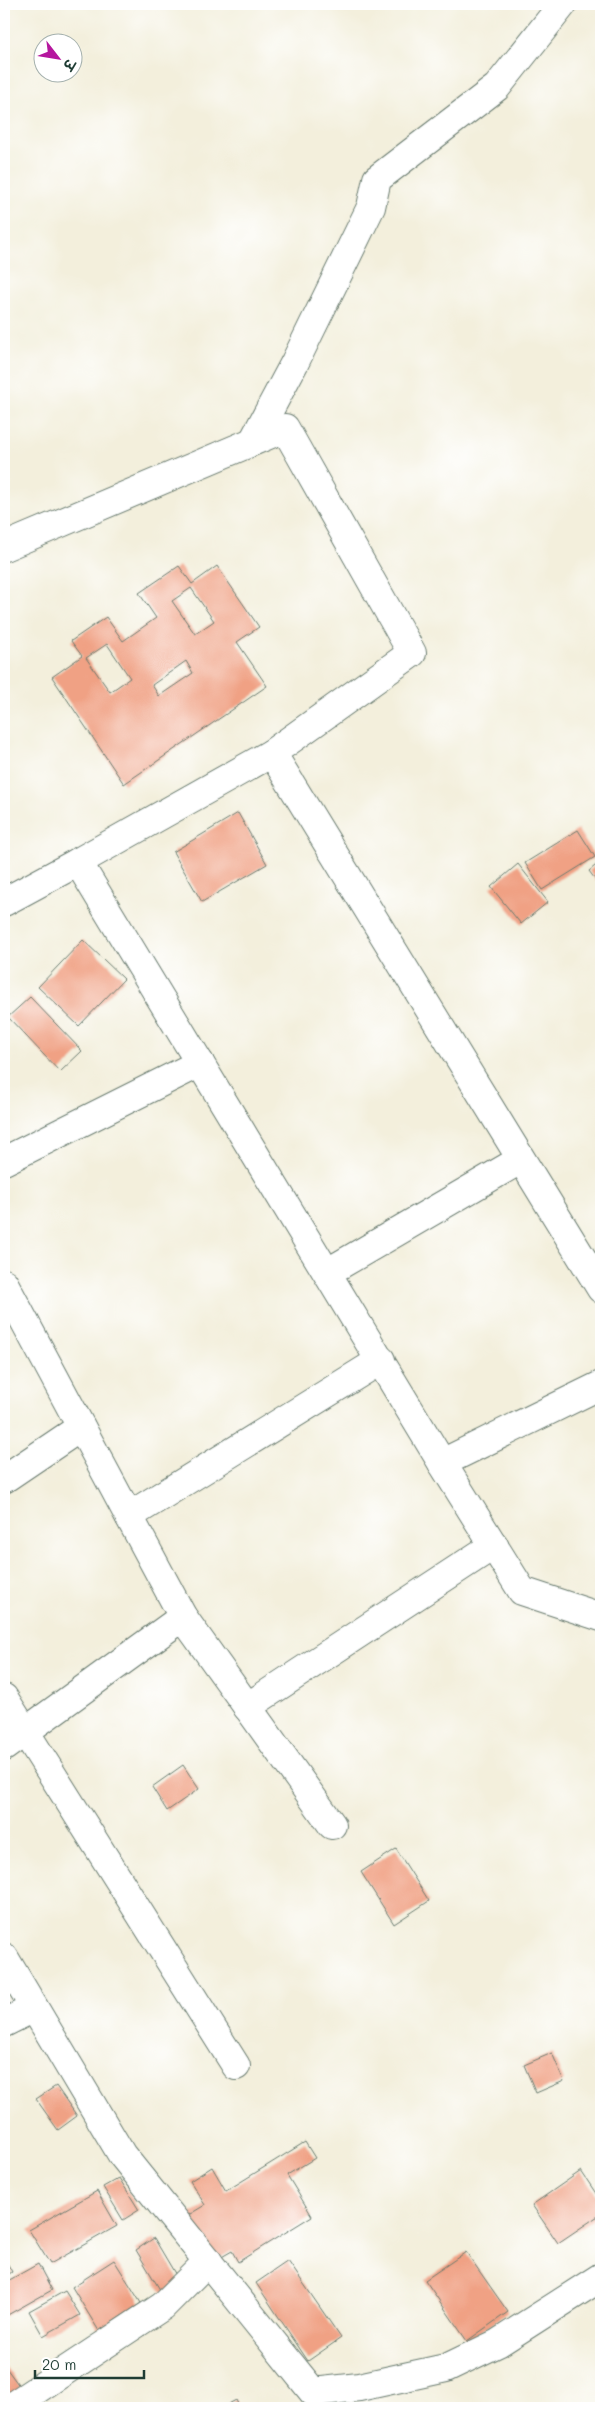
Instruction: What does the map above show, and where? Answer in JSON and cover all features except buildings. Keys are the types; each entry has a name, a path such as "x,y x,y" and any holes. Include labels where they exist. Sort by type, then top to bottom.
{"street":[{"path":"253,442 370,206 377,179 497,87 563,4"},
{"path":"4,547 285,428 412,653 272,753 4,902"},
{"path":"272,753 520,1160 601,1289"},
{"path":"78,862 442,1463 522,1591 601,1617"},
{"path":"4,1161 200,1063"},
{"path":"328,1272 520,1160"},
{"path":"4,1283 183,1617 332,1825"},
{"path":"129,1516 381,1360"},
{"path":"442,1463 601,1385"},
{"path":"4,1479 81,1427"},
{"path":"247,1707 494,1545"},
{"path":"14,1739 183,1617"},
{"path":"4,1698 14,1739 236,2066"},
{"path":"4,1957 122,2155 313,2392 359,2387 446,2368 498,2343 601,2277"},
{"path":"4,2023 34,2008"},
{"path":"16,2406 164,2306 208,2261"}]}
